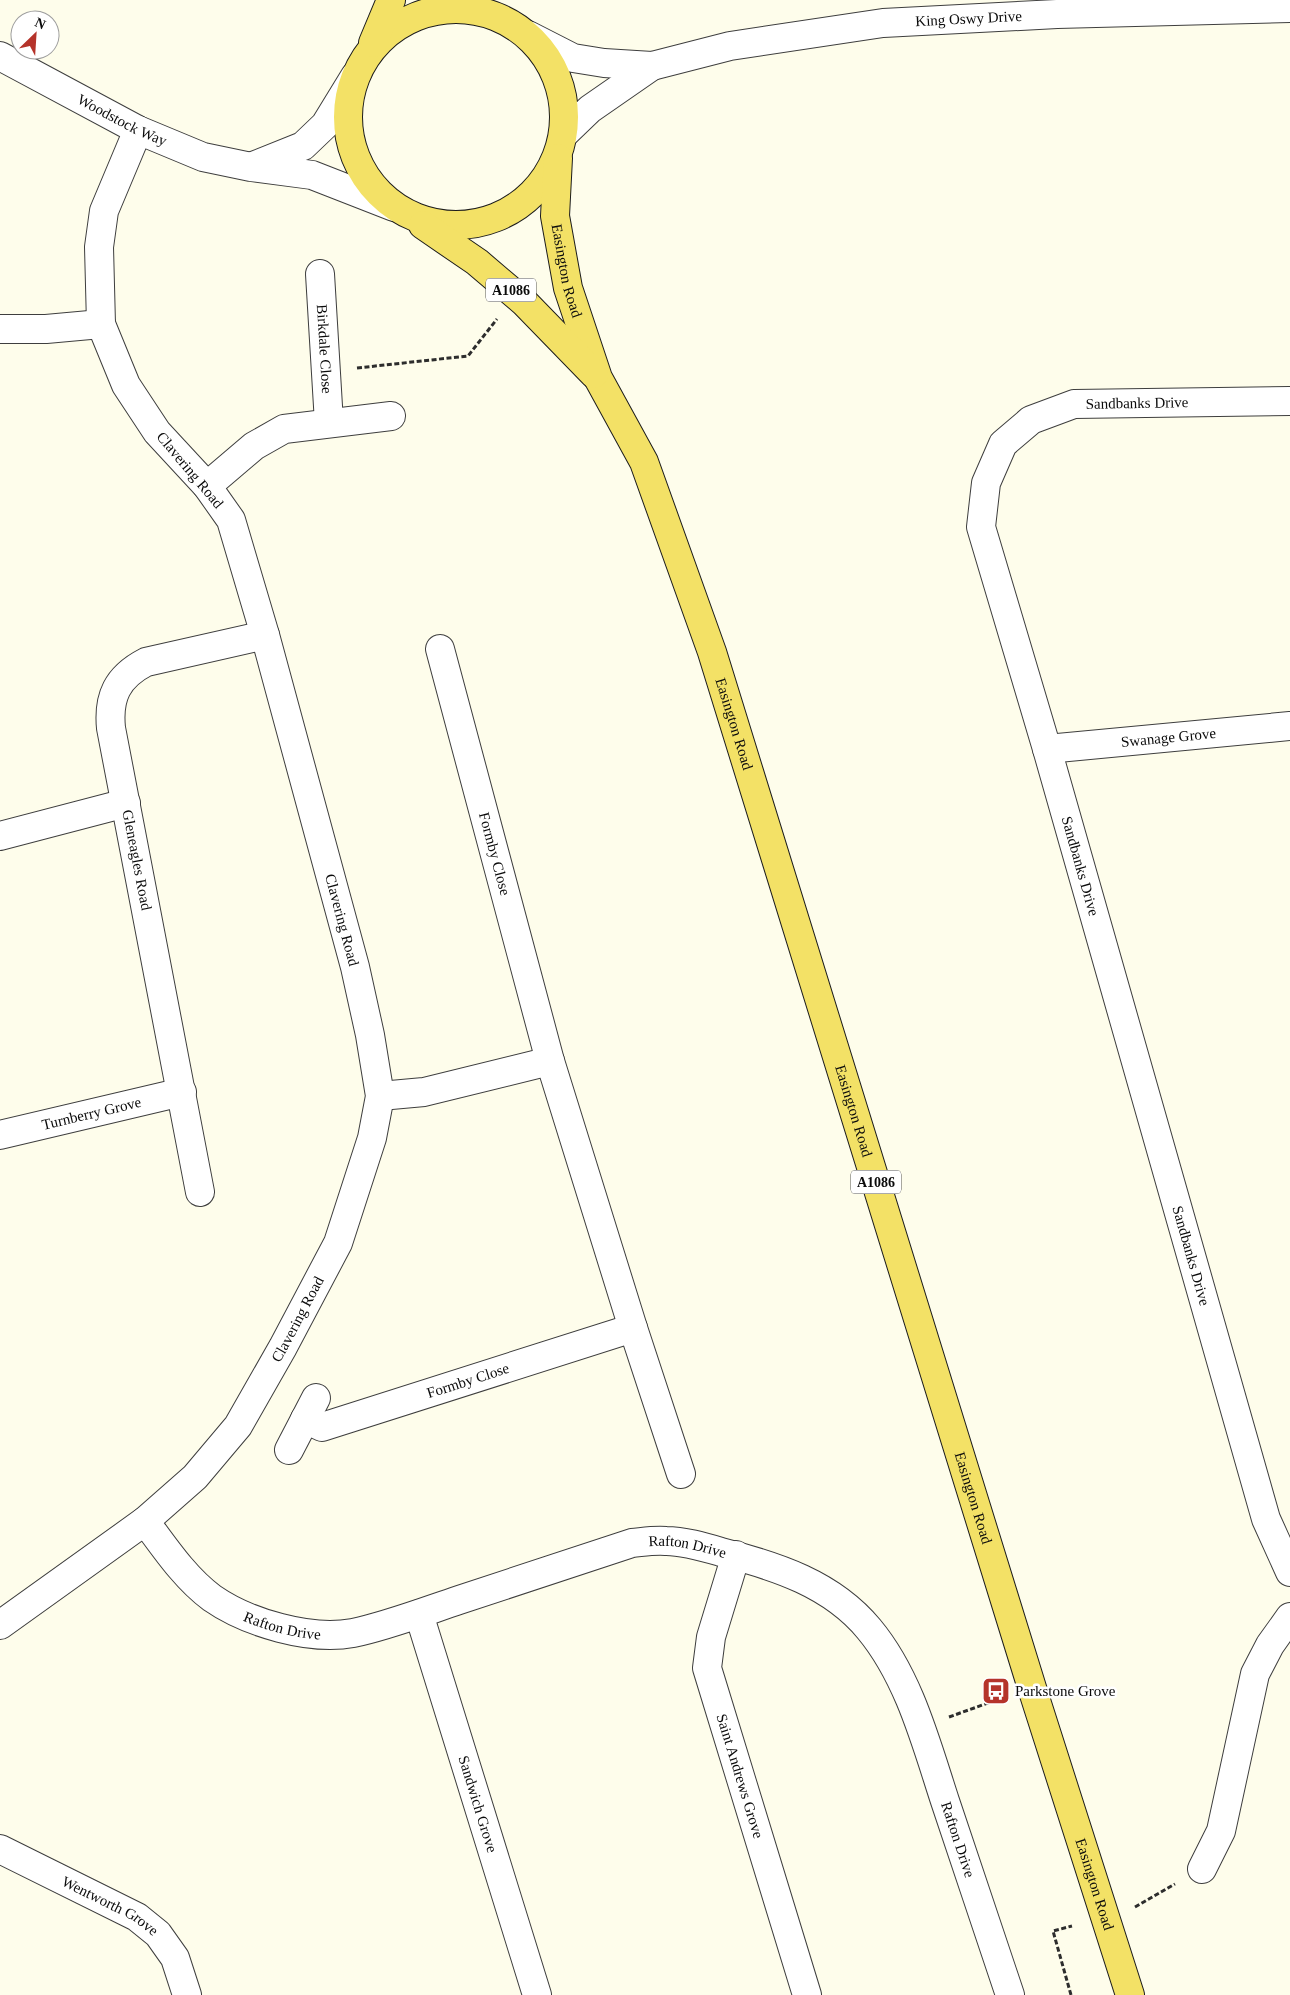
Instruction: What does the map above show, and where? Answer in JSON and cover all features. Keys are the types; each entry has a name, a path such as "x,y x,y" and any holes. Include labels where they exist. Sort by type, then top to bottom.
{"main road":[{"path":"370,49 391,0"},
{"path":"488,0 518,28"},
{"path":"370,49 398,24 427,12 465,8 494,14 518,28"},
{"name":"Easington Road","path":"518,28 558,76 566,115 561,146 555,216 568,288 598,378 644,462 712,652 1032,1688 1130,1995"},
{"name":"Easington Road","path":"370,49 355,76 347,111 351,147 368,182 403,212 477,262 524,302 598,378"},
{"path":"403,212 456,227 493,220 537,191 561,146"}],"street":[{"name":"King Oswy Drive","path":"518,28 573,58 604,63 652,66 730,46 883,23 1067,14 1290,8"},
{"name":"Woodstock Way","path":"0,56 138,130 203,157 251,167 312,175 403,212"},
{"name":"King Oswy Drive","path":"561,146 590,109 652,66"},
{"path":"251,167 304,146 325,125 355,76"},
{"name":"Clavering Road","path":"0,1625 145,1521 195,1477 238,1426 283,1347 338,1243 367,1156 380,1096 370,1035 355,967 265,635 231,520 207,486 157,432 126,385 101,324 99,247 104,211 138,130"},
{"name":"Birkdale Close","path":"320,274 329,422"},
{"path":"0,329 46,330 101,324"},
{"name":"Sandbanks Drive","path":"1290,401 1074,404 1031,420 1003,444 986,483 981,527 1048,749 1266,1519 1290,1572"},
{"path":"207,486 254,446 284,429 329,422 391,416"},
{"name":"Gleneagles Road","path":"200,1192 110,716 115,691 132,669 146,662 265,635"},
{"name":"Formby Close","path":"440,649 550,1061 633,1328 681,1474"},
{"name":"Swanage Grove","path":"1048,749 1290,726"},
{"path":"0,836 126,803"},
{"path":"380,1096 424,1092 550,1061"},
{"name":"Turnberry Grove","path":"0,1134 182,1092"},
{"name":"Formby Close","path":"289,1450 310,1409 322,1427 633,1328"},
{"name":"Rafton Drive","path":"145,1521 178,1565 211,1597 233,1610 256,1620 304,1632 328,1634 353,1633 419,1614 632,1543 666,1541 736,1555 785,1571 827,1591 849,1608 869,1628 885,1650 899,1675 921,1727 1010,1995"},
{"name":"Saint Andrews Grove","path":"736,1555 711,1637 708,1668 808,1995"},
{"name":"Sandwich Grove","path":"419,1614 537,1995"},
{"path":"1202,1869 1221,1831 1255,1674 1270,1645 1290,1617"},
{"name":"Wentworth Grove","path":"0,1849 137,1917 158,1934 175,1958 187,1995"}],"path":[{"path":"326,372 468,356 501,314"},
{"path":"921,1727 1032,1688"},
{"path":"1128,1911 1202,1869"},
{"path":"1071,1995 1053,1931 1072,1926"}],"place":[{"name":"Parkstone Grove","path":"996,1691"}]}
